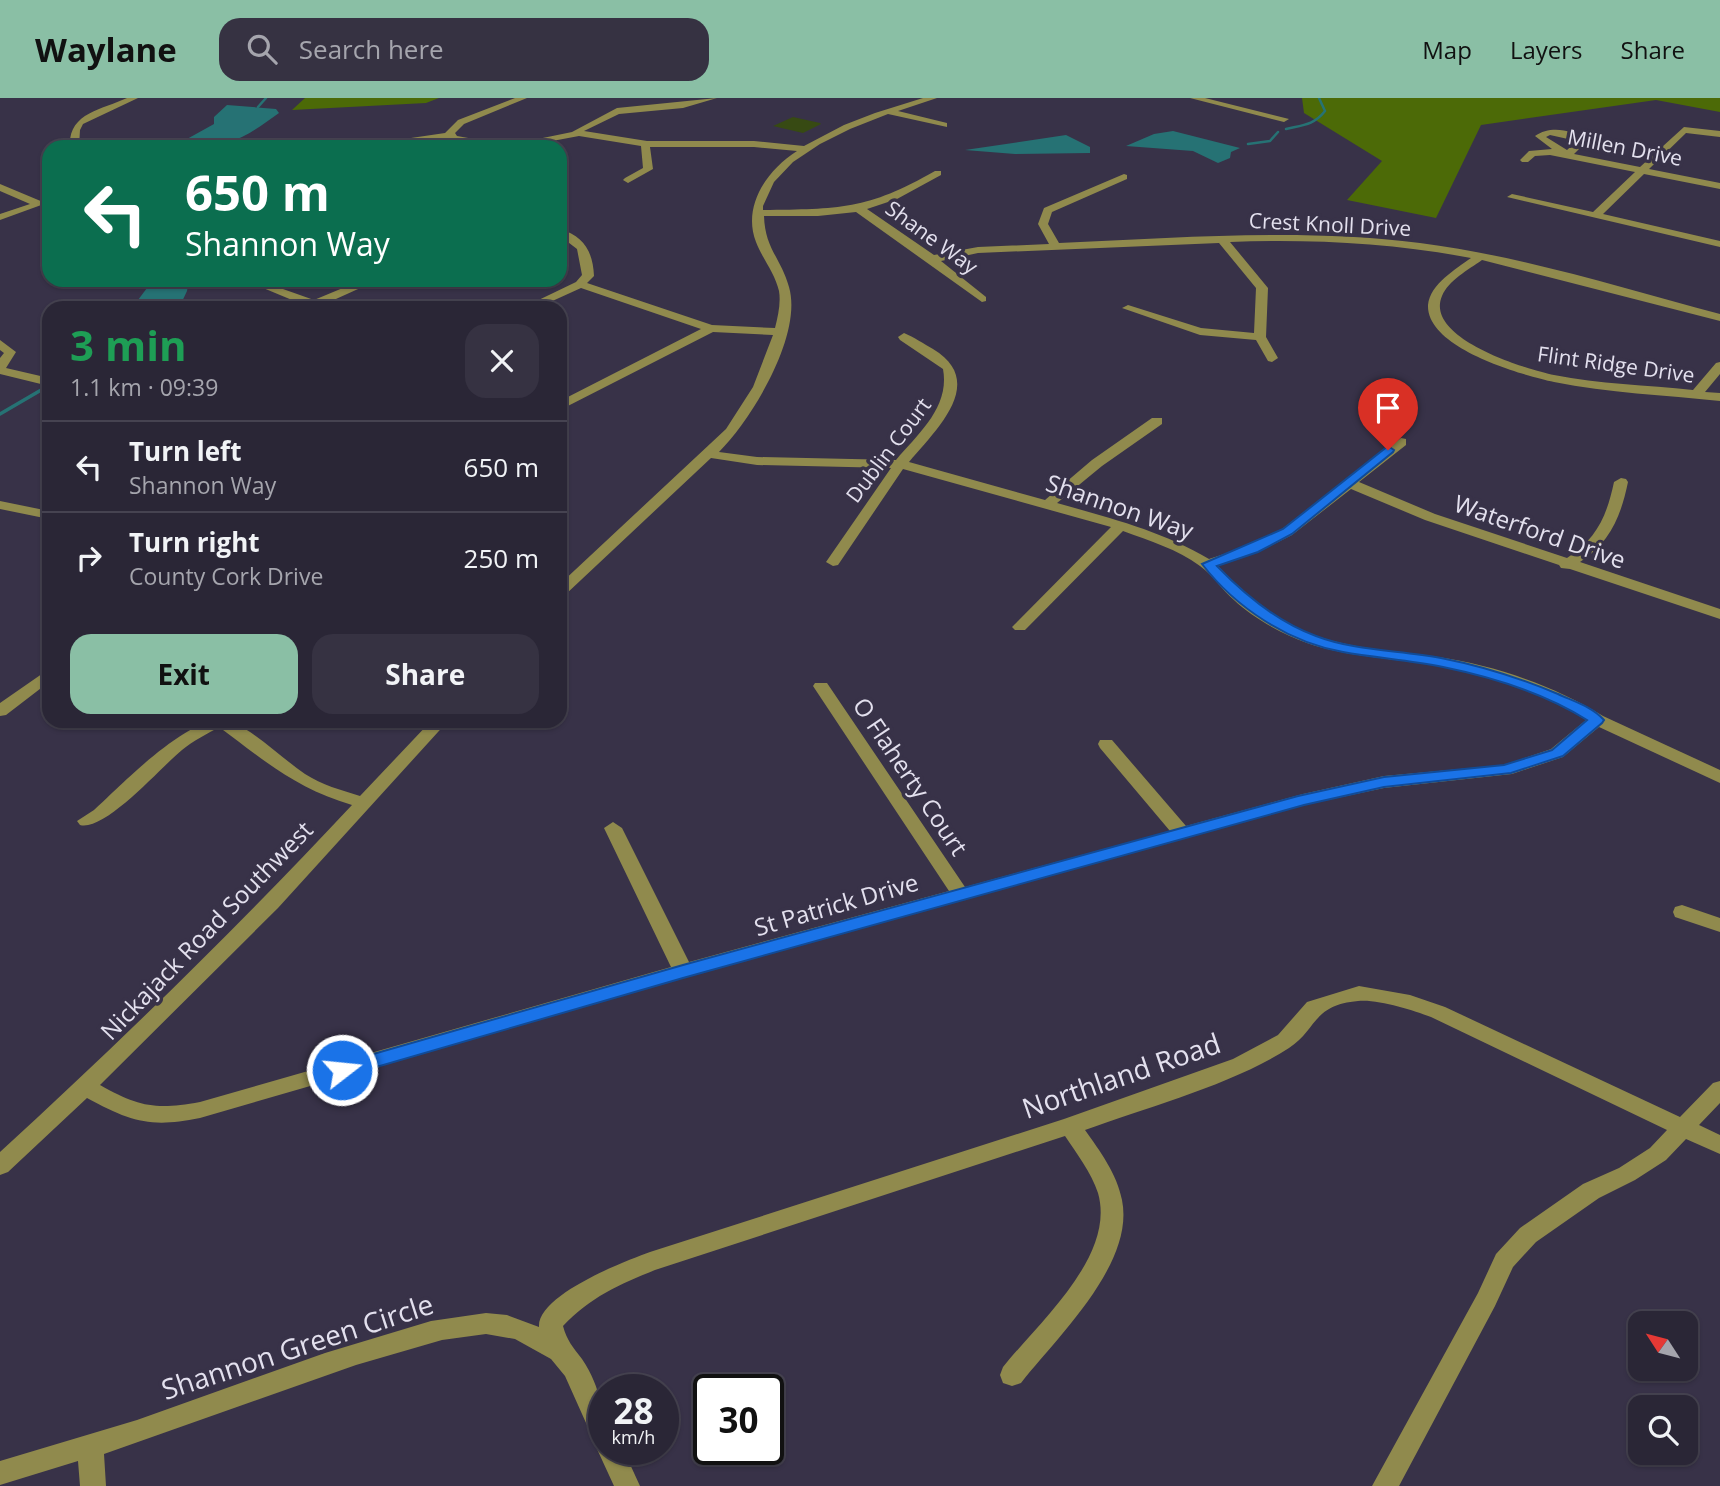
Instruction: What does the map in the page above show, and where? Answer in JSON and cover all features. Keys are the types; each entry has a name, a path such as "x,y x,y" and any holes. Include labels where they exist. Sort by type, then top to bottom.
{"street":[{"path":"74,140 75,130 80,122 134,98"},
{"path":"452,135 454,128 461,122 523,98"},
{"path":"579,134 581,129 617,111 683,106 713,98"},
{"path":"567,585 708,454 753,401 779,342 786,297 759,234 757,213 770,177 787,160 804,149 868,117 933,98"},
{"path":"1194,98 1284,119"},
{"path":"886,111 944,125"},
{"path":"1595,216 1684,130 1720,134"},
{"path":"555,140 579,134 645,144 740,142 804,149"},
{"path":"418,140 452,135 464,140"},
{"path":"628,180 648,169 645,144"},
{"name":"Millen Drive","path":"1525,160 1536,152 1568,155 1720,186"},
{"path":"757,213 858,208 889,199 938,173"},
{"path":"1056,247 1043,224 1048,210 1124,177"},
{"path":"0,187 39,204 0,217"},
{"path":"1512,197 1720,244"},
{"name":"Shane Way","path":"858,208 932,259 982,299"},
{"path":"543,301 580,284 588,276 588,260 584,247 574,237 567,234"},
{"name":"Crest Knoll Drive","path":"932,259 978,250 1222,239 1314,238 1438,249 1720,317"},
{"path":"1222,239 1262,288 1260,337 1272,358"},
{"name":"Flint Ridge Drive","path":"1478,258 1447,283 1438,293 1433,305 1434,317 1452,337 1467,347 1556,379 1720,397"},
{"path":"580,284 710,328 779,332"},
{"path":"267,287 299,301"},
{"path":"322,301 355,287"},
{"path":"1128,308 1200,331 1260,337"},
{"path":"567,402 710,328"},
{"name":"Dublin Court","path":"833,562 900,464 948,405 952,383 949,368 934,355 904,337"},
{"path":"0,344 10,352 0,369 42,380"},
{"path":"1696,394 1720,366"},
{"path":"1048,504 1097,463 1157,421"},
{"path":"1208,564 1253,549 1287,532 1401,442"},
{"name":"Shannon Way","path":"708,454 757,461 900,464 1121,525 1178,546 1208,564 1240,598 1291,631 1342,648 1442,662 1505,677 1580,709 1597,720 1720,777"},
{"name":"Waterford Drive","path":"1349,482 1430,517 1566,565 1720,614"},
{"path":"1566,565 1589,551 1606,530 1616,509 1621,482"},
{"path":"0,505 42,514"},
{"path":"1020,627 1121,525"},
{"path":"0,711 42,679"},
{"name":"O Flaherty Court","path":"821,686 960,894"},
{"name":"St Patrick Drive","path":"85,1087 114,1103 139,1112 163,1116 200,1110 683,971 1303,800 1384,782 1506,769 1557,753 1597,720"},
{"path":"86,821 100,814 178,744 204,728"},
{"path":"232,728 301,779 327,792 363,803"},
{"name":"Nickajack Road Southwest","path":"0,1166 85,1087 271,903 433,728"},
{"path":"1105,744 1182,833"},
{"path":"613,828 683,971"},
{"path":"1682,912 1720,925"},
{"name":"Northland Road","path":"557,1348 550,1323 570,1300 603,1281 650,1262 1070,1126 1240,1065 1285,1041 1314,1007 1359,993 1410,1002 1438,1012 1720,1145"},
{"path":"1385,1486 1487,1299 1504,1261 1528,1235 1591,1191 1627,1174 1658,1154 1720,1089"},
{"path":"1012,1375 1076,1295 1104,1254 1111,1231 1111,1200 1098,1170 1070,1126"},
{"name":"Shannon Green Circle","path":"0,1473 135,1433 353,1354 439,1329 478,1323 505,1325 538,1337 554,1349 557,1348 574,1368 588,1399"},
{"path":"90,1445 93,1486"},
{"path":"617,1465 627,1486"}],"shaded area":[{"path":"227,105 276,109 279,113 235,140 187,140 214,124 214,117"},
{"path":"793,117 821,124 803,133 773,126"},
{"path":"1173,131 1240,148 1231,152 1230,158 1218,163 1193,151 1126,146 1154,134"},
{"path":"1066,135 1090,147 1090,153 1015,154 965,150"},
{"path":"148,287 188,287 182,301 137,301"}],"green space":[{"path":"305,98 439,98 426,103 292,110"},
{"path":"1302,98 1720,98 1720,112 1656,100 1481,125 1436,218 1347,200 1382,161 1304,113"}],"waterway":[{"path":"258,107 266,98"},
{"path":"1286,129 1308,124 1321,116 1325,111 1319,98"},
{"path":"1248,144 1270,141 1278,132"},
{"path":"0,414 42,390"}],"route":[{"path":"342,1070 683,971 1303,800 1384,782 1506,769 1557,753 1597,720 1580,709 1505,677 1442,662 1342,648 1313,640 1291,631 1240,598 1208,564 1253,549 1287,532 1388,450"}]}
